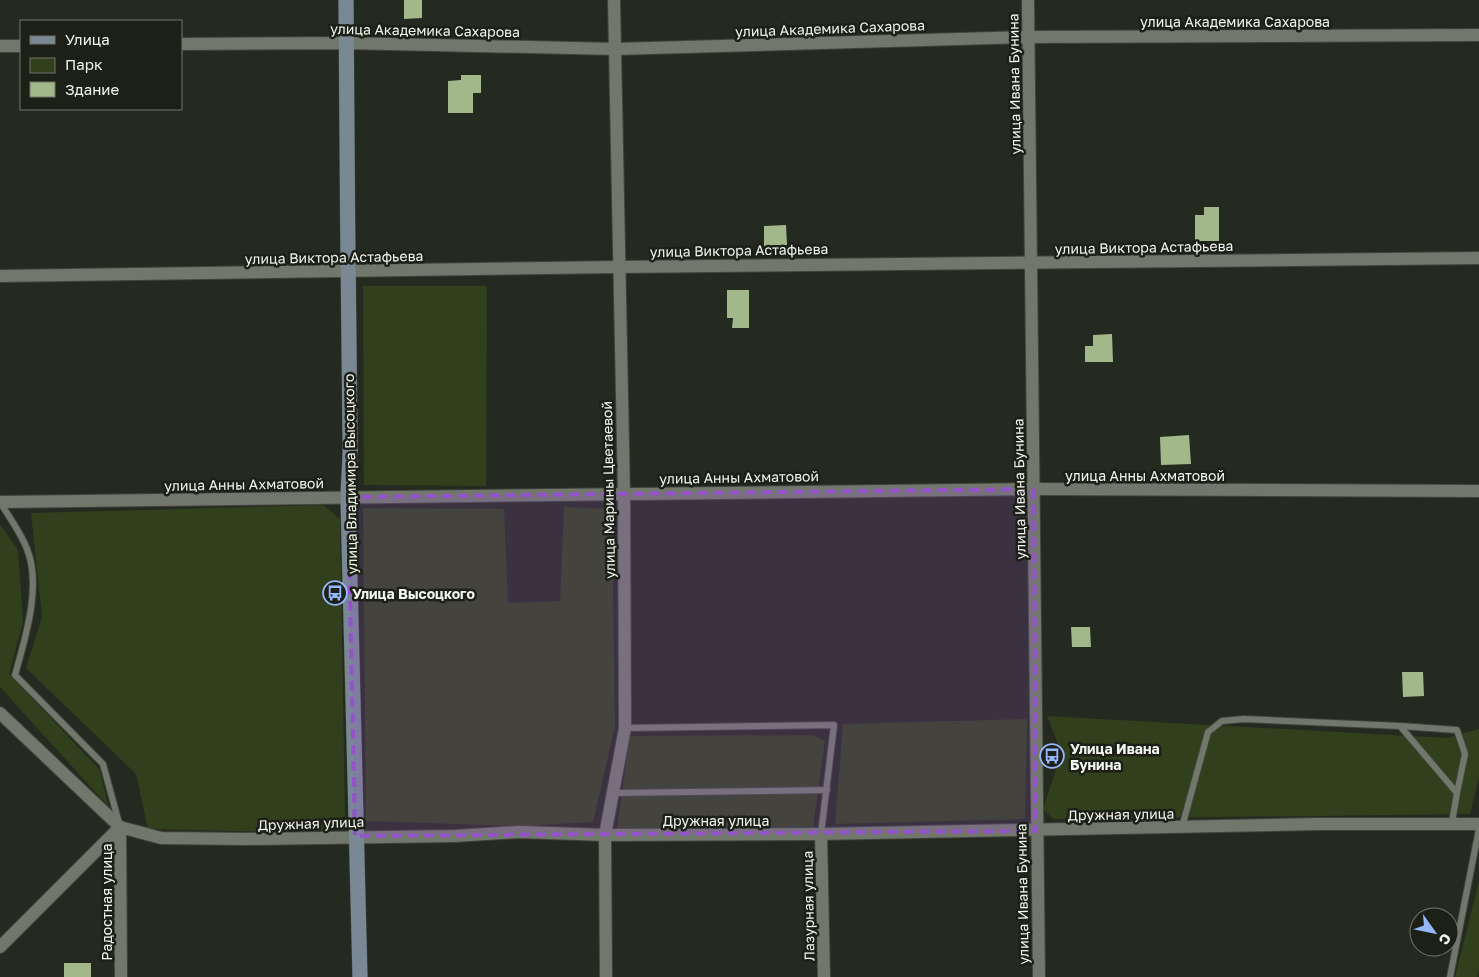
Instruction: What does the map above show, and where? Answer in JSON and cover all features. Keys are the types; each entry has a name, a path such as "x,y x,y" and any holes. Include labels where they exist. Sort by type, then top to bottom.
{"street":[{"name":"улица Владимира Высоцкого","path":"346,0 350,441 348,498 353,632 355,836 360,977"},
{"name":"улица Марины Цветаевой","path":"606,977 605,835 625,728 624,494 614,0"},
{"name":"улица Ивана Бунина","path":"1028,0 1039,977"},
{"name":"улица Академика Сахарова","path":"182,44 346,43 615,49 1028,37 1479,35"},
{"path":"0,46 20,46"},
{"name":"улица Виктора Астафьева","path":"0,276 1479,258"},
{"name":"улица Анны Ахматовой","path":"0,502 1034,489 1479,491"},
{"name":"Дружная улица","path":"0,713 120,827 161,838 190,840 355,836 455,836 519,832 605,835 822,834 1452,822 1479,824"},
{"path":"0,947 120,827"},
{"name":"Радостная улица","path":"120,827 121,977"},
{"name":"Лазурная улица","path":"822,834 824,977"}],"lane":[{"path":"0,502 28,550 33,583 29,626 15,675 103,764 120,827"},
{"path":"1182,827 1208,732 1222,721 1244,719 1457,730 1465,754 1456,793 1452,822"},
{"path":"625,728 834,725 822,834"},
{"path":"1400,726 1456,793"},
{"path":"613,793 827,790"},
{"path":"1450,977 1479,829"}],"highlighted area":[{"path":"1034,489 1036,831 355,836 348,497"}],"green space":[{"path":"363,286 487,286 486,486 364,485"},
{"path":"323,505 340,519 345,816 321,833 148,829 136,774 26,668 42,617 31,513"},
{"path":"564,507 612,509 615,726 593,822 519,826 366,821 363,508 504,509 508,603 560,601"},
{"path":"0,524 18,550 23,622 9,674 100,770 108,806 0,687"},
{"path":"1047,716 1447,738 1479,729 1479,777 1470,814 1053,819 1043,809 1056,770 1057,741"},
{"path":"1027,719 1025,819 835,824 843,724"},
{"path":"812,735 825,741 813,827 617,828 630,736"},
{"path":"1479,881 1479,969 1477,977 1455,977"}],"building":[{"path":"404,0 422,0 422,18 404,19"},
{"path":"461,75 481,75 481,93 473,93 473,113 448,113 448,81 461,80"},
{"path":"1204,207 1219,207 1219,241 1195,241 1195,215 1204,215"},
{"path":"786,225 787,245 764,246 764,226"},
{"path":"727,290 749,290 749,328 732,328 733,318 727,318"},
{"path":"1112,334 1113,362 1085,362 1085,346 1093,346 1093,335"},
{"path":"1189,435 1191,464 1161,465 1160,437"},
{"path":"1071,627 1090,627 1091,647 1072,647"},
{"path":"1402,672 1423,672 1424,696 1403,697"},
{"path":"64,963 91,963 91,977 64,977"}],"place":[{"name":"Улица Высоцкого","path":"335,593"},
{"name":"Улица Ивана Бунина","path":"1052,756"}]}
